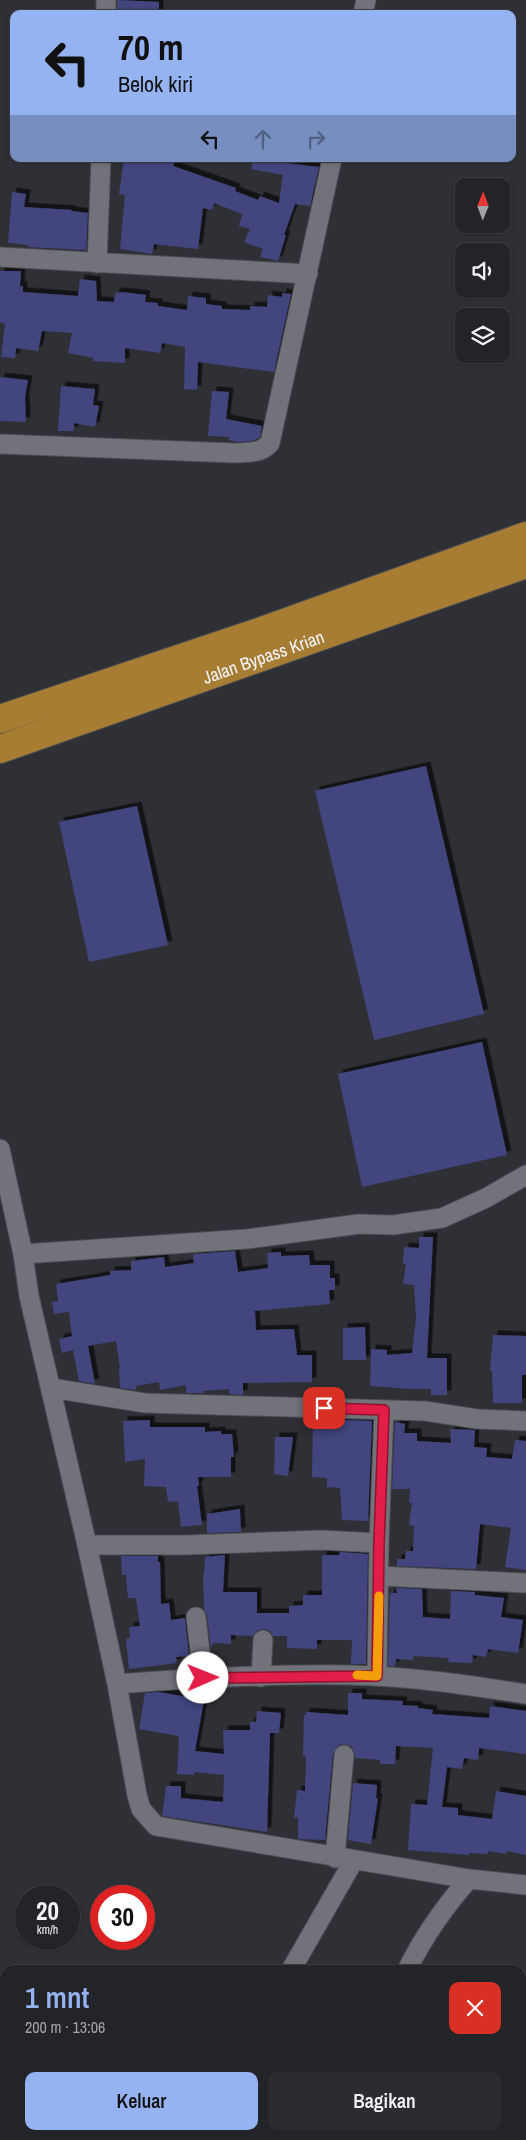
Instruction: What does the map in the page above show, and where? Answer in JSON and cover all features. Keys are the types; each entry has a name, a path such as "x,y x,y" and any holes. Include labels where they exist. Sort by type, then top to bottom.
{"highway":[{"name":"Jalan Bypass Krian","path":"0,719 259,632 526,536"},
{"name":"Jalan Bypass Krian","path":"0,749 526,564"}],"street":[{"path":"97,263 101,162"},
{"path":"0,444 234,453 256,452 266,448 270,443 331,162"},
{"path":"0,257 308,274"},
{"path":"0,1148 30,1296 117,1684 141,1809 156,1826 335,1858 469,1879 526,1885"},
{"path":"23,1254 248,1239 359,1224 393,1225 442,1218 486,1198 526,1176"},
{"path":"51,1388 145,1403 425,1411 477,1419 526,1421"},
{"path":"377,1676 384,1410"},
{"path":"87,1545 186,1546 321,1540 379,1543"},
{"path":"379,1576 526,1583"},
{"path":"196,1617 203,1678"},
{"path":"261,1676 263,1640"},
{"path":"117,1684 261,1676 377,1676 483,1687 526,1694"},
{"path":"335,1858 344,1755"},
{"path":"294,1965 354,1860"},
{"path":"410,1965 433,1923 449,1901 469,1879"}],"building":[{"path":"117,0 159,2 159,10 118,10"},
{"path":"124,162 174,162 173,166 236,188 235,191 258,200 260,196 279,203 283,175 251,169 252,162 278,162 319,167 310,206 295,204 284,235 286,235 278,261 260,257 263,249 244,242 250,229 239,226 242,214 214,203 212,210 203,208 198,249 154,244 152,254 120,249 125,195 119,194"},
{"path":"12,192 26,194 24,207 88,213 86,250 28,247 29,245 8,243"},
{"path":"0,271 21,271 20,286 23,286 23,292 78,296 80,279 96,281 97,301 114,302 115,293 122,292 146,295 145,302 158,303 158,306 187,310 188,296 206,298 206,304 222,306 222,309 250,310 250,306 267,307 268,295 282,297 282,293 291,294 274,372 198,362 197,390 184,389 185,347 162,343 160,353 125,348 125,363 93,361 93,358 68,353 72,333 42,331 38,351 16,348 15,358 1,357 5,324 0,322"},
{"path":"0,377 28,380 25,397 26,422 0,421"},
{"path":"61,386 95,389 93,405 99,406 95,427 74,423 74,431 58,431"},
{"path":"212,391 229,392 226,419 262,426 260,437 252,441 239,442 229,440 229,437 208,436"},
{"path":"426,766 484,1014 374,1040 315,791"},
{"path":"137,806 168,945 89,962 59,822"},
{"path":"482,1042 507,1155 362,1187 338,1074"},
{"path":"419,1237 433,1237 427,1358 447,1358 447,1395 431,1395 431,1389 370,1386 371,1349 387,1350 387,1355 412,1353 416,1318 414,1285 403,1284 406,1264 403,1264 404,1247 419,1248"},
{"path":"235,1251 238,1272 268,1268 267,1253 281,1252 281,1256 309,1255 310,1265 330,1265 330,1278 335,1278 335,1290 329,1290 330,1304 255,1311 256,1330 294,1329 297,1355 312,1355 312,1382 243,1383 243,1395 229,1394 229,1389 203,1391 204,1393 186,1393 186,1385 160,1390 159,1382 136,1386 136,1390 120,1388 120,1368 116,1341 88,1346 95,1384 79,1381 73,1350 62,1353 59,1339 72,1336 69,1312 54,1314 52,1302 58,1301 56,1284 110,1275 110,1271 131,1270 131,1261 164,1257 165,1267 194,1263 193,1254"},
{"path":"365,1327 366,1360 343,1360 343,1328"},
{"path":"493,1335 526,1336 526,1375 522,1375 522,1403 493,1403 492,1371 490,1370"},
{"path":"313,1419 372,1421 368,1521 342,1520 340,1488 327,1487 327,1478 312,1477"},
{"path":"150,1420 150,1427 205,1427 205,1432 221,1431 221,1434 232,1434 234,1457 231,1457 231,1477 198,1477 199,1486 197,1486 202,1525 181,1527 178,1501 168,1502 166,1487 144,1486 145,1459 125,1462 123,1421"},
{"path":"395,1422 405,1424 404,1433 417,1433 417,1441 451,1443 450,1429 475,1430 474,1447 487,1448 486,1457 512,1459 515,1440 526,1441 526,1570 505,1567 511,1528 480,1524 476,1569 397,1566 397,1559 405,1559 406,1551 413,1551 414,1526 409,1525 412,1503 409,1503 410,1489 392,1489"},
{"path":"275,1437 293,1437 288,1476 274,1474"},
{"path":"240,1509 241,1532 207,1533 207,1514"},
{"path":"340,1552 368,1554 366,1664 351,1664 352,1640 317,1640 317,1649 287,1648 287,1636 273,1636 270,1631 264,1629 258,1630 253,1636 231,1635 231,1644 213,1643 211,1649 207,1616 204,1610 203,1574 205,1557 225,1555 223,1592 257,1592 257,1613 289,1613 289,1606 303,1605 303,1595 322,1595 322,1555 339,1555"},
{"path":"121,1556 158,1556 158,1562 160,1562 161,1604 169,1603 171,1620 185,1618 189,1656 176,1657 177,1663 129,1669 126,1639 130,1638 129,1627 140,1626 136,1598 128,1598 126,1575 122,1575"},
{"path":"396,1588 422,1589 423,1617 450,1619 451,1591 475,1592 475,1595 504,1598 501,1617 523,1620 518,1653 488,1649 486,1657 473,1655 472,1663 448,1662 449,1658 414,1656 413,1660 396,1659 395,1666 388,1666 390,1593 397,1593"},
{"path":"159,1692 204,1700 195,1751 224,1754 223,1730 250,1730 250,1722 256,1722 257,1711 281,1713 279,1733 270,1733 267,1832 162,1816 166,1786 181,1786 181,1798 223,1802 224,1775 194,1772 194,1775 177,1774 179,1736 139,1729 145,1693"},
{"path":"348,1693 362,1693 362,1699 403,1701 402,1705 418,1706 418,1708 433,1710 432,1714 489,1718 490,1706 526,1711 526,1754 479,1748 478,1760 464,1758 462,1769 447,1767 442,1807 458,1808 458,1815 492,1819 496,1791 526,1796 526,1855 507,1851 506,1854 488,1851 488,1854 469,1853 469,1855 408,1850 411,1804 427,1805 433,1748 396,1746 395,1764 380,1764 380,1760 355,1758 351,1746 339,1745 333,1754 325,1840 298,1839 298,1817 294,1818 297,1790 305,1791 306,1757 303,1756 304,1715 306,1715 306,1712 348,1715"},
{"path":"353,1783 377,1785 376,1798 378,1798 371,1844 348,1840"}],"slow traffic":[{"path":"357,1675 377,1676 379,1596"}],"route":[{"path":"203,1678 377,1676 384,1410 324,1408"}]}
